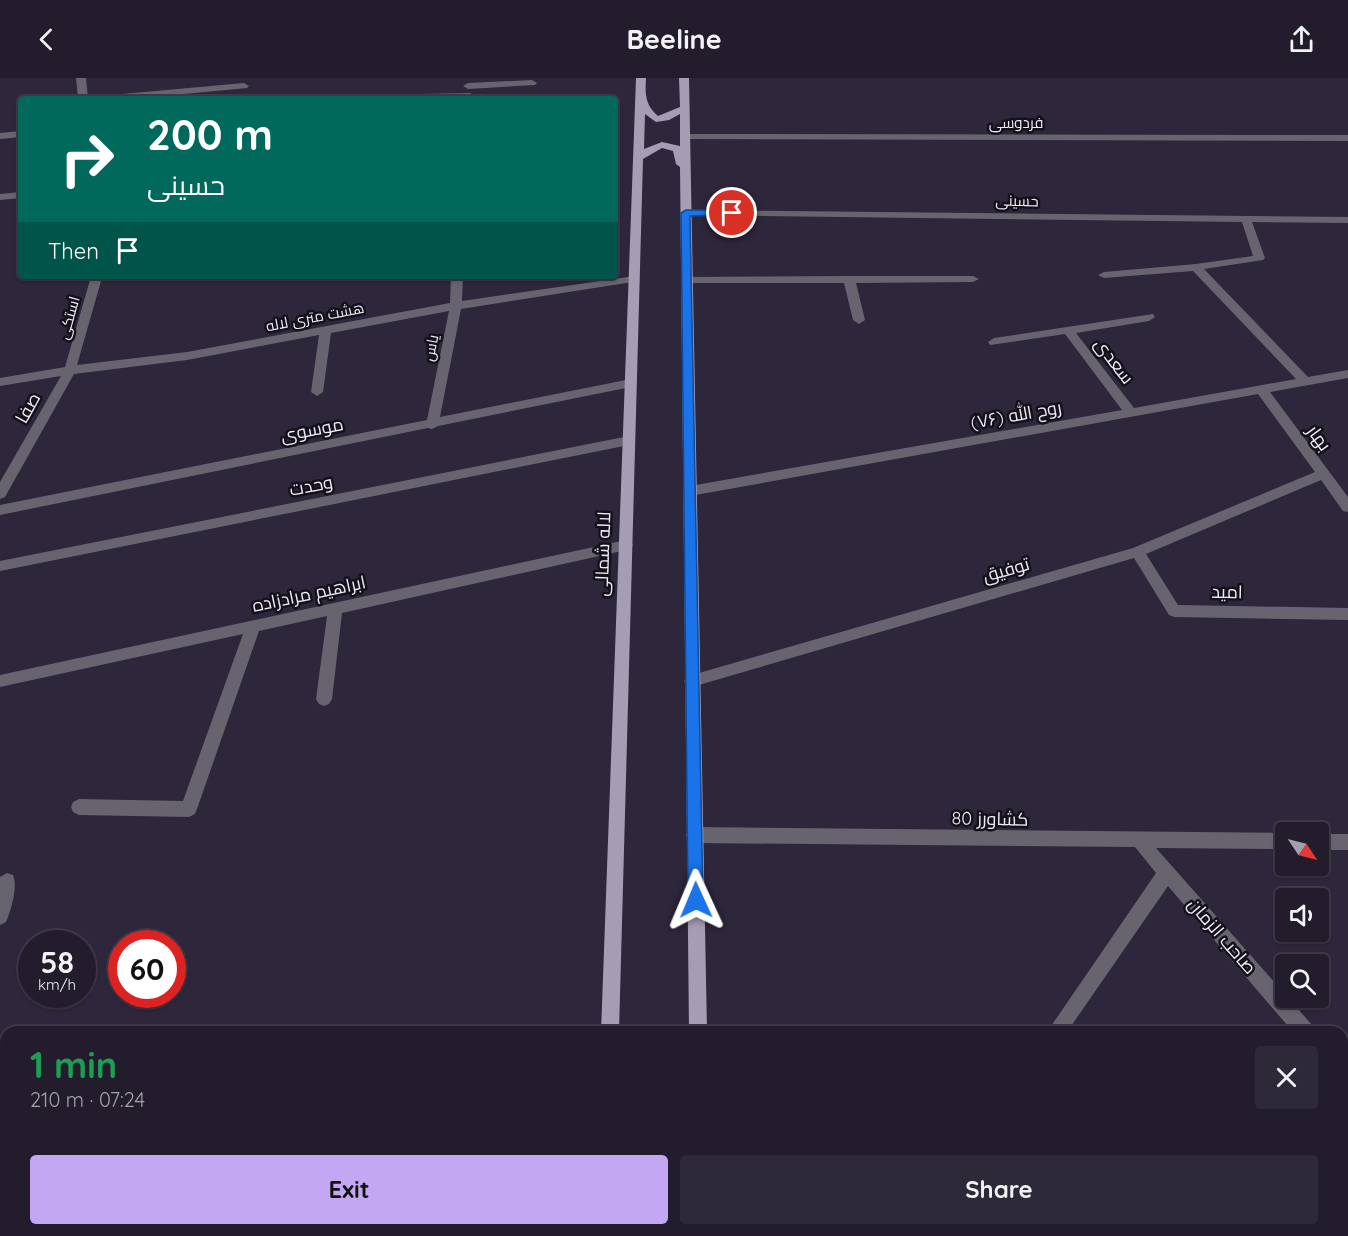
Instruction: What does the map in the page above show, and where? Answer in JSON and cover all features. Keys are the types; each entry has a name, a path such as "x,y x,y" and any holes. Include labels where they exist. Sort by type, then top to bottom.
{"main road":[{"name":"لاله شمالی","path":"610,1026 641,78"},
{"path":"684,78 698,1026"},
{"path":"641,94 645,110 656,118 666,117 684,108"},
{"path":"638,158 655,146 664,143 678,148 685,172"}],"street":[{"path":"81,78 83,96"},
{"path":"158,96 246,82"},
{"path":"369,96 532,83"},
{"path":"0,136 18,134"},
{"name":"فردوسی","path":"684,137 1348,138"},
{"path":"0,197 18,195"},
{"name":"حسینی","path":"686,213 1348,220"},
{"path":"1104,275 1196,267 1259,258 1246,219"},
{"path":"1196,267 1305,381"},
{"name":"استکی","path":"70,370 97,279"},
{"name":"یاس","path":"432,425 456,306 458,279"},
{"name":"هشت متری لاله","path":"0,382 70,370 187,356 456,306 635,279"},
{"path":"849,279 859,320"},
{"path":"686,280 973,279"},
{"path":"994,342 1149,317"},
{"path":"317,392 326,330"},
{"name":"سعدی","path":"1068,330 1131,413"},
{"name":"صفا","path":"0,494 70,370"},
{"name":"روح الله (۷۶)","path":"690,491 1348,374"},
{"name":"موسوی","path":"0,510 432,425 631,383"},
{"name":"بهار","path":"1261,389 1348,507"},
{"name":"وحدت","path":"0,566 629,441"},
{"name":"توفیق","path":"692,681 1137,552 1324,474"},
{"name":"ابراهیم مرادزاده","path":"0,681 626,545"},
{"name":"امید","path":"1137,552 1174,611 1348,614"},
{"path":"324,699 335,608"},
{"path":"79,807 189,809 253,626"},
{"name":"کشاورز 80","path":"694,835 1275,841"},
{"name":"صاحب الزمان","path":"1139,840 1300,1026"},
{"path":"1329,842 1348,842"},
{"path":"1060,1026 1167,872"},
{"path":"0,916 7,881"}],"route":[{"path":"696,900 686,213 732,213"}]}
